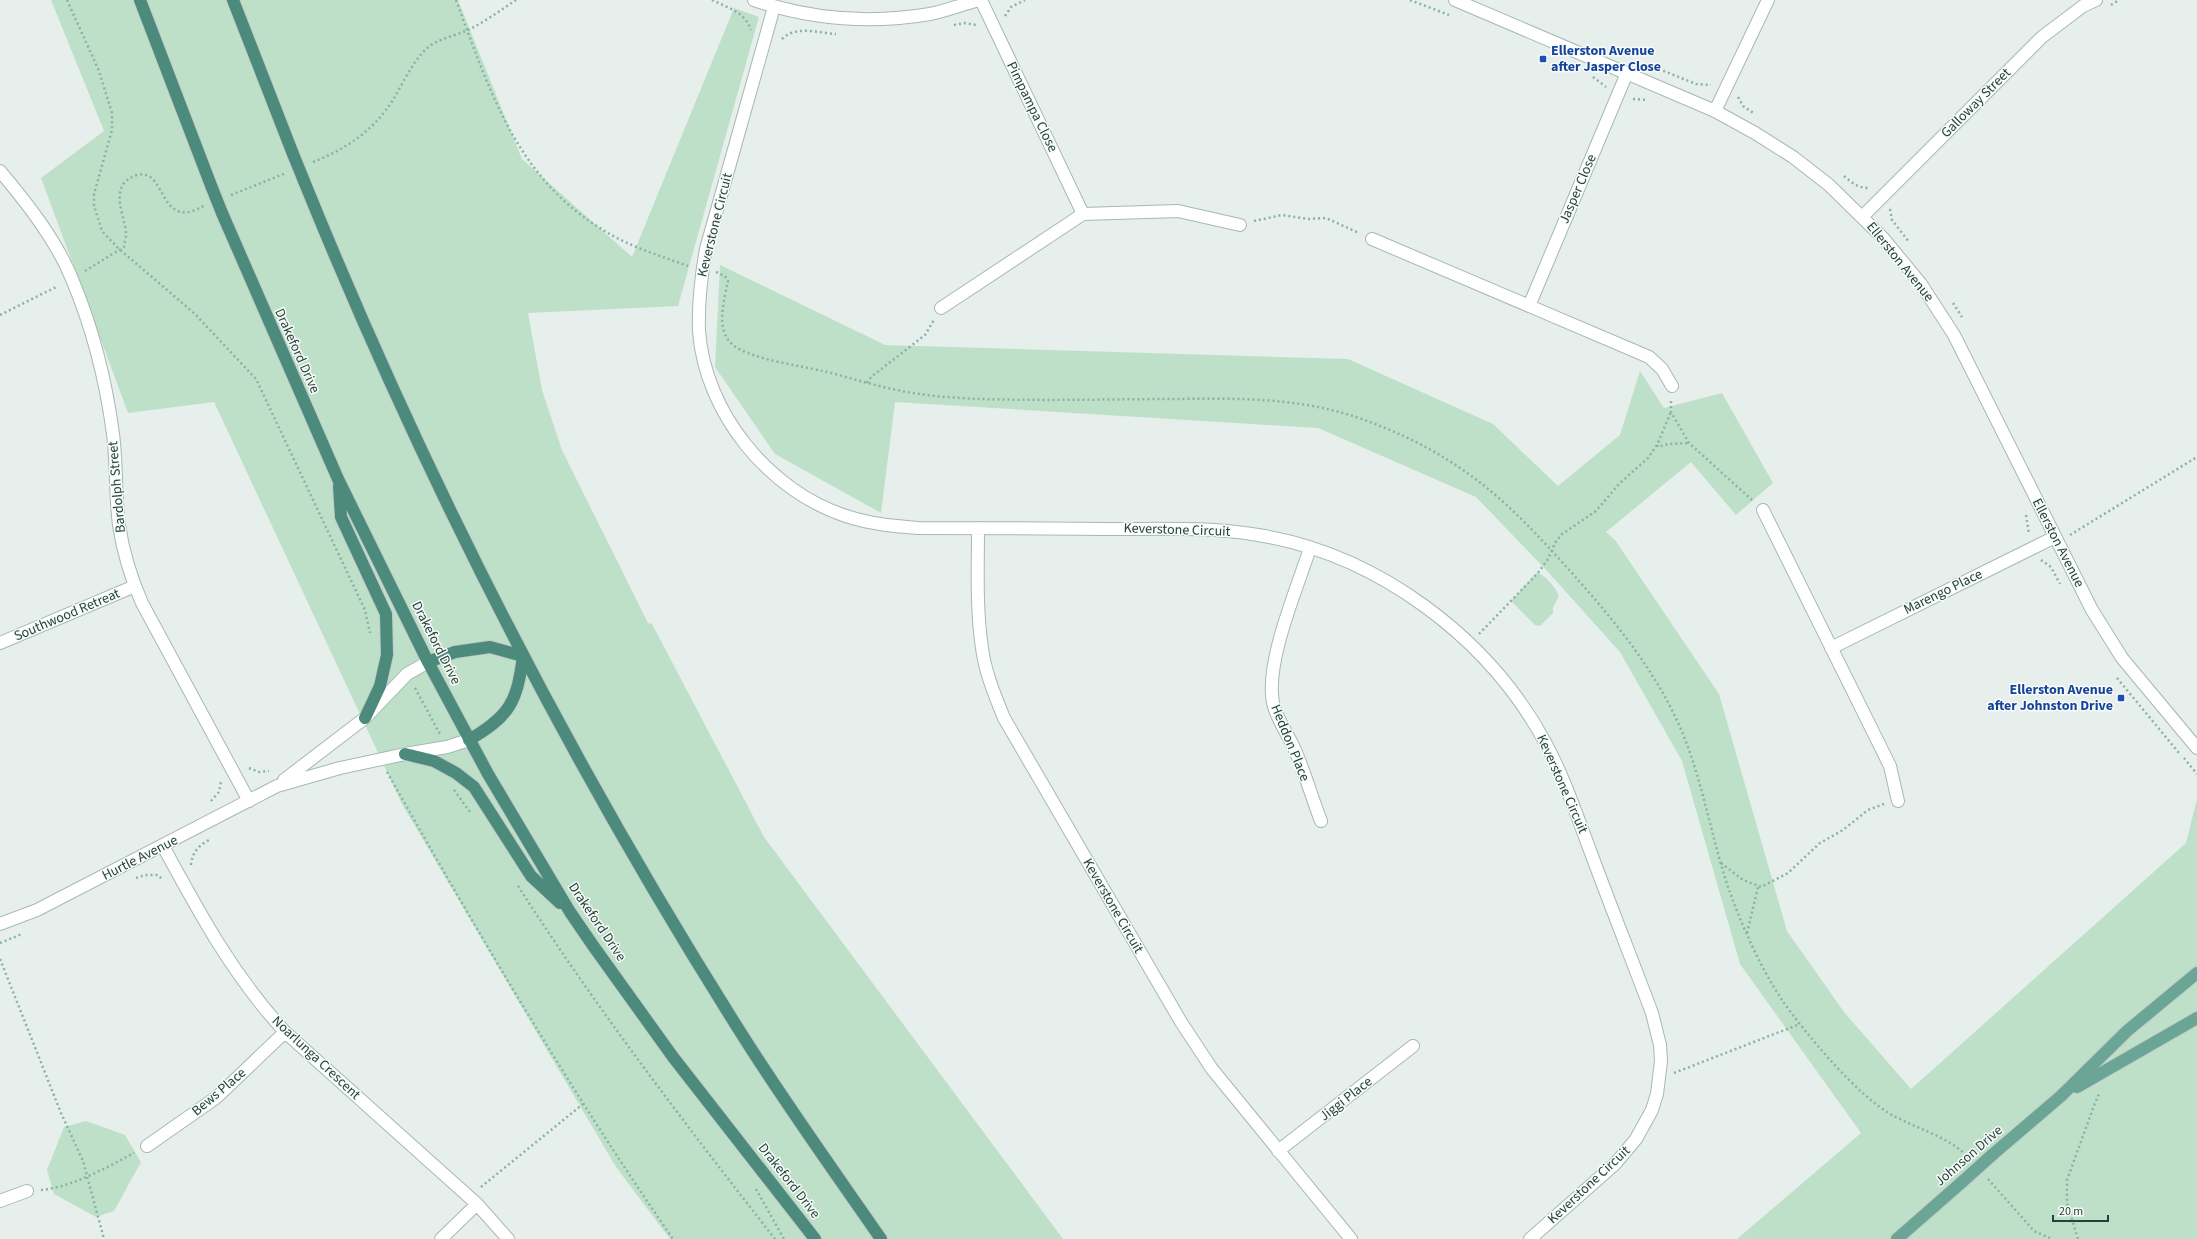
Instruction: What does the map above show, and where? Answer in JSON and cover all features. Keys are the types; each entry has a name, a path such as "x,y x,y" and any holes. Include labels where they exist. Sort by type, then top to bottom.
{"highway":[{"name":"Drakeford Drive","path":"140,0 212,188 273,335 338,479 428,662 469,740 570,912 673,1057 814,1239"},
{"path":"233,0 342,274 398,402 523,656 630,848 741,1035 881,1239"},
{"path":"338,479 341,517 386,614 387,656 380,686 365,718"},
{"path":"428,662 455,652 490,647 523,656"},
{"path":"469,740 498,721 508,709 517,690 523,656"},
{"path":"405,754 434,761 456,773 474,787 531,876 570,912"}],"main road":[{"name":"Johnson Drive","path":"1897,1239 2061,1096 2127,1031 2197,973"},
{"name":"Johnson Drive","path":"2061,1096 2197,1018"}],"street":[{"path":"754,0 774,7 826,17 878,19 930,13 980,0"},
{"name":"Pimpampa Close","path":"980,0 1083,214"},
{"name":"Ellerston Avenue","path":"1454,0 1715,111 1755,132 1793,157 1829,185 1863,216 1921,284 1954,335 2092,610 2122,658 2197,748"},
{"path":"1715,111 1768,0"},
{"name":"Galloway Street","path":"1863,216 2042,37 2083,6 2096,0"},
{"name":"Keverstone Circuit","path":"774,7 706,250 699,291 699,332 712,386 735,430 747,447 776,477 793,490 829,510 882,525 918,528 1209,529 1260,535 1310,548 1363,569 1412,597 1457,632 1497,672 1515,694 1545,742 1569,794 1652,1013 1660,1045 1657,1094 1652,1110 1636,1140 1614,1164 1530,1239"},
{"name":"Jasper Close","path":"1529,306 1627,73"},
{"name":"Bardolph Street","path":"0,171 25,201 72,278 97,350 104,378 113,435 119,524 123,546 134,586 249,801"},
{"path":"942,308 1083,214 1178,211 1240,225"},
{"path":"1372,239 1649,357 1662,370 1672,386"},
{"path":"1763,510 1890,766 1898,801"},
{"name":"Keverstone Circuit","path":"978,528 978,601 982,649 995,696 1004,718 1180,1022 1212,1068 1278,1151 1352,1239"},
{"name":"Marengo Place","path":"1831,648 2056,540"},
{"name":"Heddon Place","path":"1310,548 1275,658 1271,681 1273,704 1295,750 1321,821"},
{"name":"Southwood Retreat","path":"0,643 134,586"},
{"name":"Hurtle Avenue","path":"0,924 37,910 277,786 365,718 407,674 428,662"},
{"name":"Hurtle Avenue","path":"277,786 308,776 405,754 447,747 469,740"},
{"name":"Noarlunga Crescent","path":"163,846 230,964 266,1011 285,1032 473,1201 508,1239"},
{"name":"Bews Place","path":"147,1146 217,1097 285,1032"},
{"name":"Jiggi Place","path":"1278,1151 1413,1046"},
{"path":"0,1201 27,1191"},
{"path":"441,1239 473,1201"}],"path":[{"path":"67,0 99,71 112,113 112,130 100,169 94,206 102,231 120,250 195,314 256,379 365,610 370,638"},
{"path":"456,0 487,84 523,154 543,180 576,210 616,237 652,253 725,276 728,281 722,320 726,337 732,344 754,355 867,384 902,391 955,398 1231,398 1292,403 1328,409 1352,416 1409,438 1457,465 1514,510 1607,612 1668,700 1691,754 1727,885 1747,933 1769,978 1800,1024 1848,1078 1882,1109 1893,1116 1935,1134 1960,1149 1969,1158"},
{"path":"468,30 516,0"},
{"path":"712,0 746,19 752,34"},
{"path":"721,4 722,0"},
{"path":"1005,17 1011,7 1025,0"},
{"path":"1635,100 1641,99 1654,103"},
{"path":"1240,225 1282,215 1308,219 1326,218 1372,239"},
{"path":"0,315 72,278 120,250"},
{"path":"689,270 690,265"},
{"path":"867,384 871,377 925,335 942,308"},
{"path":"1469,644 1538,573 1562,534 1596,510 1619,484 1648,458 1657,445 1671,412 1672,386"},
{"path":"1671,412 1689,443 1763,510"},
{"path":"1657,445 1689,443"},
{"path":"2056,540 2197,457"},
{"path":"2023,510 2029,523 2028,532"},
{"path":"407,674 447,747"},
{"path":"207,804 213,800 219,792 221,783 218,770 240,758 252,770 267,772 274,769"},
{"path":"384,767 460,901 583,1104 672,1239"},
{"path":"454,793 471,813"},
{"path":"1721,863 1743,880 1758,887 1771,883 1788,873 1820,842 1843,830 1868,810 1898,801"},
{"path":"131,880 145,875 158,875 171,888 194,878 191,867 192,856 197,849 213,838"},
{"path":"516,884 562,955 624,1043 775,1239"},
{"path":"1747,933 1758,887"},
{"path":"0,943 25,932"},
{"path":"0,959 87,1175 104,1239"},
{"path":"1659,1074 1678,1072 1800,1024"},
{"path":"2078,1239 2067,1203 2067,1180 2095,1103 2102,1090"},
{"path":"473,1201 583,1104"},
{"path":"27,1191 50,1189 87,1175 147,1146"},
{"path":"1987,1178 2034,1230 2052,1239"}],"green space":[{"path":"51,0 458,0 522,159 632,257 734,8 759,17 678,306 528,313 542,390 562,450 648,623 652,624 764,837 1063,1239 670,1239 616,1167 402,804 214,402 128,413 41,178 104,131"},
{"path":"720,265 885,345 1348,359 1493,424 1558,486 1620,435 1640,371 1664,408 1722,393 1773,483 1736,515 1691,462 1606,532 1615,540 1719,694 1787,931 1844,1012 1911,1089 2186,843 2197,799 2197,1239 1737,1239 1861,1133 1740,964 1682,761 1620,652 1548,572 1476,497 1318,428 895,402 881,513 775,454 715,367"},
{"path":"1536,573 1543,576 1550,582 1559,596 1553,607 1553,613 1540,626 1535,625 1511,601"},
{"path":"86,1121 125,1135 141,1162 114,1211 96,1217 54,1194 47,1170 64,1127"}],"place":[{"name":"Ellerston Avenue after Jasper Close","path":"1543,59"},
{"name":"Ellerston Avenue after Johnston Drive","path":"2121,698"}]}
